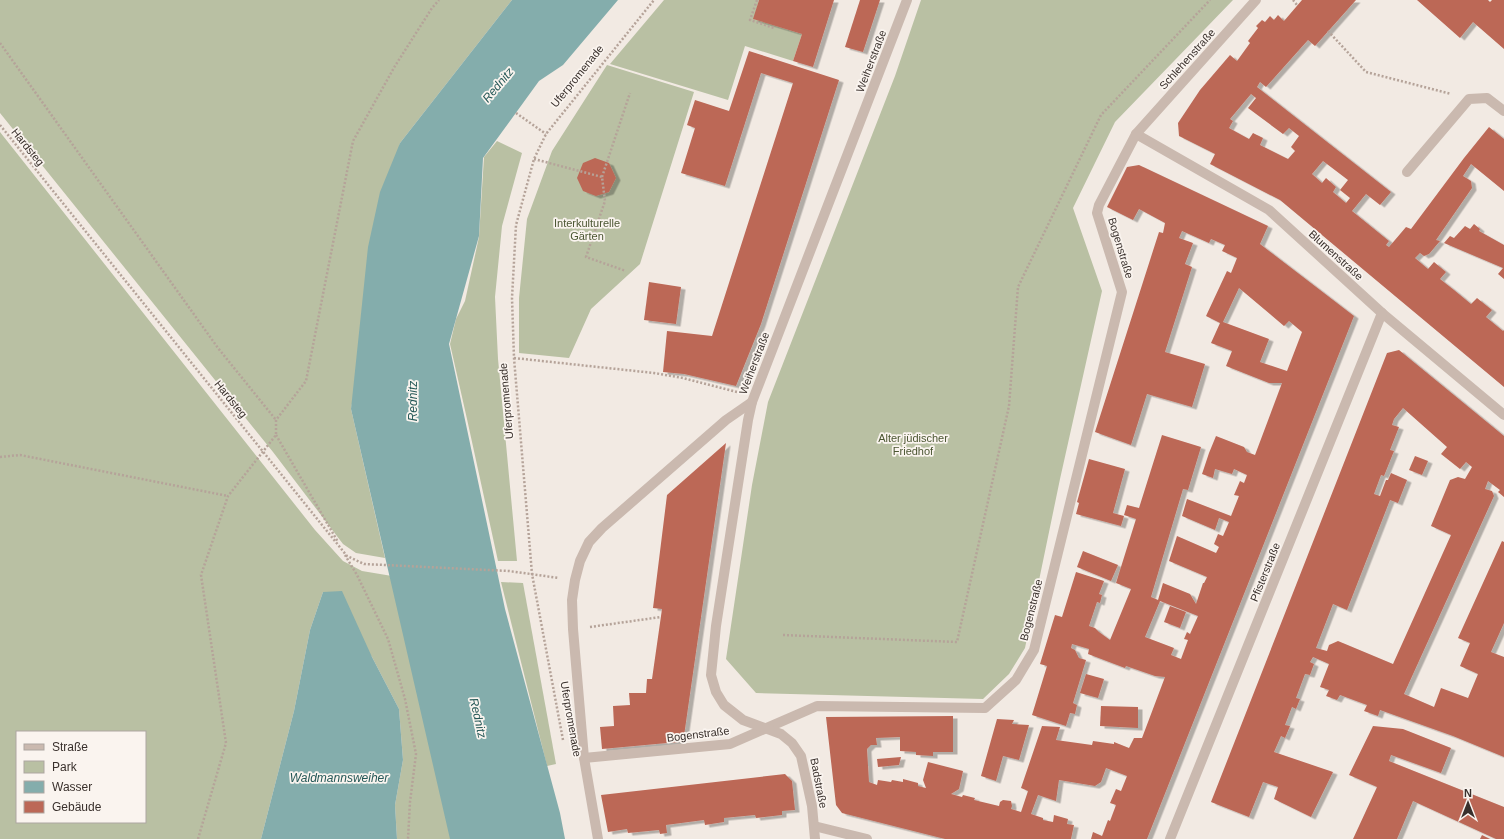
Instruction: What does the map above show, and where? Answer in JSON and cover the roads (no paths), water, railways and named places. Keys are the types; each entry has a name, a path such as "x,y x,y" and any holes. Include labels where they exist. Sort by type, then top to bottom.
{"street":[{"name":"Weiherstraße","path":"764,728 744,720 724,705 716,692 711,675 716,626 748,420 753,399 907,0"},
{"name":"Schlehenstraße","path":"1136,134 1256,0"},
{"path":"1407,172 1470,99 1487,98 1504,111"},
{"name":"Blumenstraße","path":"1136,134 1269,210 1382,313 1504,415"},
{"name":"Bogenstraße","path":"584,758 730,744 817,706 985,708 1016,680 1034,650 1122,292 1097,213 1099,205 1136,134"},
{"name":"Pfisterstraße","path":"1170,839 1382,313"},
{"name":"Uferpromenade","path":"598,839 584,758 573,629 572,600 580,561 589,542 602,528 726,420 753,399"},
{"name":"Badstraße","path":"764,728 781,734 792,743 801,756 812,806 815,839"},
{"path":"814,826 867,839"}],"water":[{"name":"Rednitz","path":"512,0 618,0 563,65 539,81 483,158 479,236 449,344 505,609 560,813 565,839 450,839 351,409 368,247 380,192 400,143"},
{"name":"Waldmannsweiher","path":"342,591 372,657 399,709 403,760 395,805 397,839 261,839 294,711 310,630 323,592"}],"park label":[{"name":"Interkulturelle Gärten","path":"587,229"},
{"name":"Alter jüdischer Friedhof","path":"913,444"}]}
